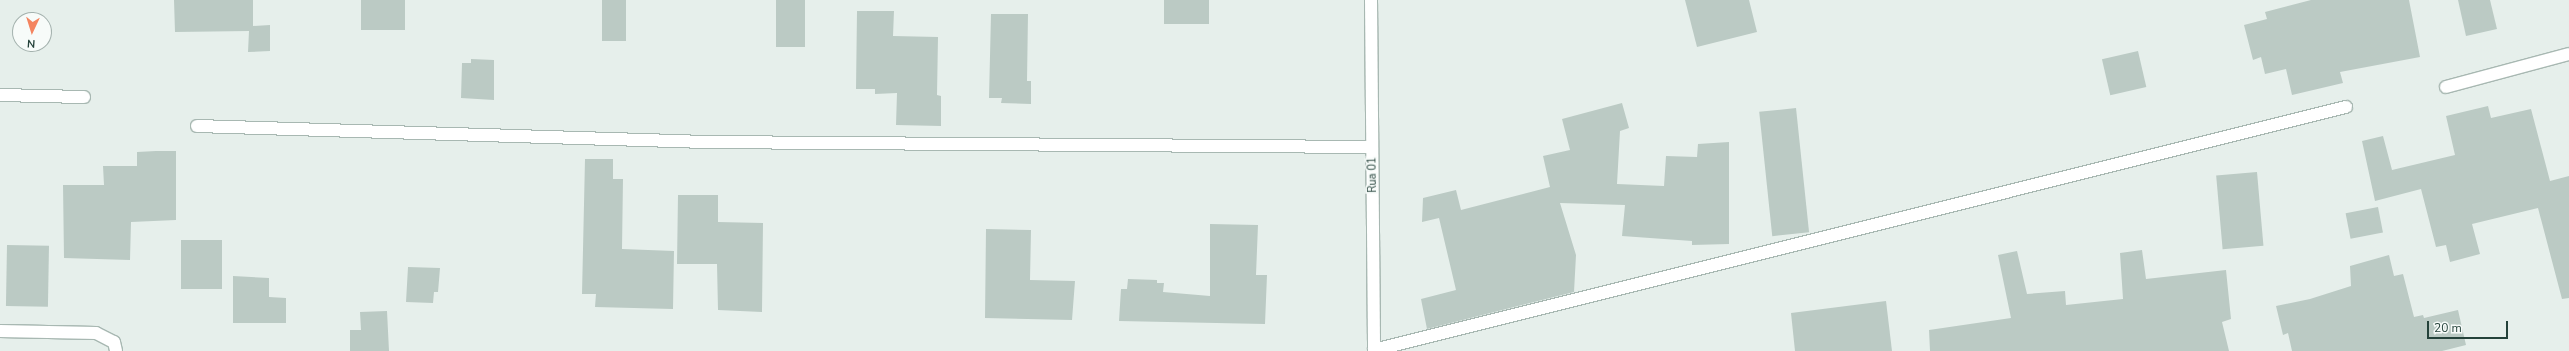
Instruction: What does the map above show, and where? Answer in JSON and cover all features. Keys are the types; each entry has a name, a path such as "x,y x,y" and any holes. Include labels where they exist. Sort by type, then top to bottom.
{"street":[{"name":"Rua 01","path":"1371,0 1374,351"},
{"path":"2446,86 2569,54"},
{"path":"0,95 84,97"},
{"path":"1374,351 2346,107"},
{"path":"197,126 705,142 1372,147"},
{"path":"0,331 96,333 114,342 116,351"}],"building":[{"path":"174,0 253,0 253,26 270,25 270,51 248,52 249,31 175,32"},
{"path":"361,0 405,0 405,30 361,30"},
{"path":"602,0 626,0 626,41 602,41"},
{"path":"776,0 805,0 805,47 776,47"},
{"path":"1164,0 1209,0 1209,24 1164,24"},
{"path":"1685,0 1749,0 1757,32 1697,47"},
{"path":"2311,0 2409,0 2420,57 2340,72 2343,83 2292,95 2286,69 2265,74 2261,57 2253,60 2244,25 2267,19 2265,12"},
{"path":"2458,0 2490,0 2497,29 2466,36"},
{"path":"857,11 894,11 893,36 938,37 937,95 941,96 941,126 896,125 897,93 875,94 875,89 856,89"},
{"path":"991,14 1028,14 1027,81 1031,81 1031,104 1001,103 1002,98 989,98"},
{"path":"2138,51 2146,87 2110,95 2102,59"},
{"path":"471,59 494,60 494,100 461,98 462,63 471,63"},
{"path":"1622,103 1629,128 1620,131 1617,184 1664,186 1666,156 1697,157 1698,144 1729,142 1729,244 1692,245 1692,241 1622,236 1625,205 1560,203 1576,255 1574,292 1427,329 1421,299 1456,290 1439,218 1422,222 1423,198 1456,190 1461,210 1550,187 1543,156 1570,150 1562,119"},
{"path":"2488,106 2491,118 2531,109 2550,181 2569,176 2569,298 2562,299 2538,208 2472,224 2480,254 2450,262 2446,245 2436,247 2421,189 2375,201 2362,141 2383,136 2392,170 2455,155 2446,116"},
{"path":"1796,108 1809,232 1772,236 1759,112"},
{"path":"176,151 176,220 131,222 130,260 64,258 63,185 104,185 103,166 137,166 137,152"},
{"path":"585,159 613,159 613,179 623,179 622,249 674,251 673,309 595,307 596,294 582,294"},
{"path":"2257,172 2263,246 2223,249 2216,176"},
{"path":"678,195 718,195 718,222 763,223 762,312 718,310 717,264 677,264"},
{"path":"2378,207 2383,233 2351,239 2346,213"},
{"path":"1210,224 1258,225 1256,275 1267,275 1265,324 1119,321 1121,289 1127,289 1128,279 1157,280 1157,283 1164,283 1163,292 1210,296"},
{"path":"986,229 1031,230 1030,280 1075,281 1072,320 985,318"},
{"path":"181,240 222,240 222,289 181,289"},
{"path":"7,245 49,246 48,307 6,306"},
{"path":"2142,250 2146,279 2226,270 2231,319 2222,322 2229,351 1930,351 1929,330 2011,318 1998,255 2017,251 2027,294 2065,291 2066,305 2123,299 2120,253"},
{"path":"2389,255 2394,276 2403,274 2414,317 2423,315 2424,318 2458,310 2466,345 2442,351 2292,351 2288,333 2283,335 2276,306 2310,299 2351,286 2350,266"},
{"path":"408,267 440,268 438,292 434,292 433,303 406,302"},
{"path":"233,276 269,278 269,297 286,298 286,323 233,323"},
{"path":"1886,301 1892,351 1795,351 1791,313"},
{"path":"387,311 389,351 350,351 350,330 361,330 360,312"}]}
